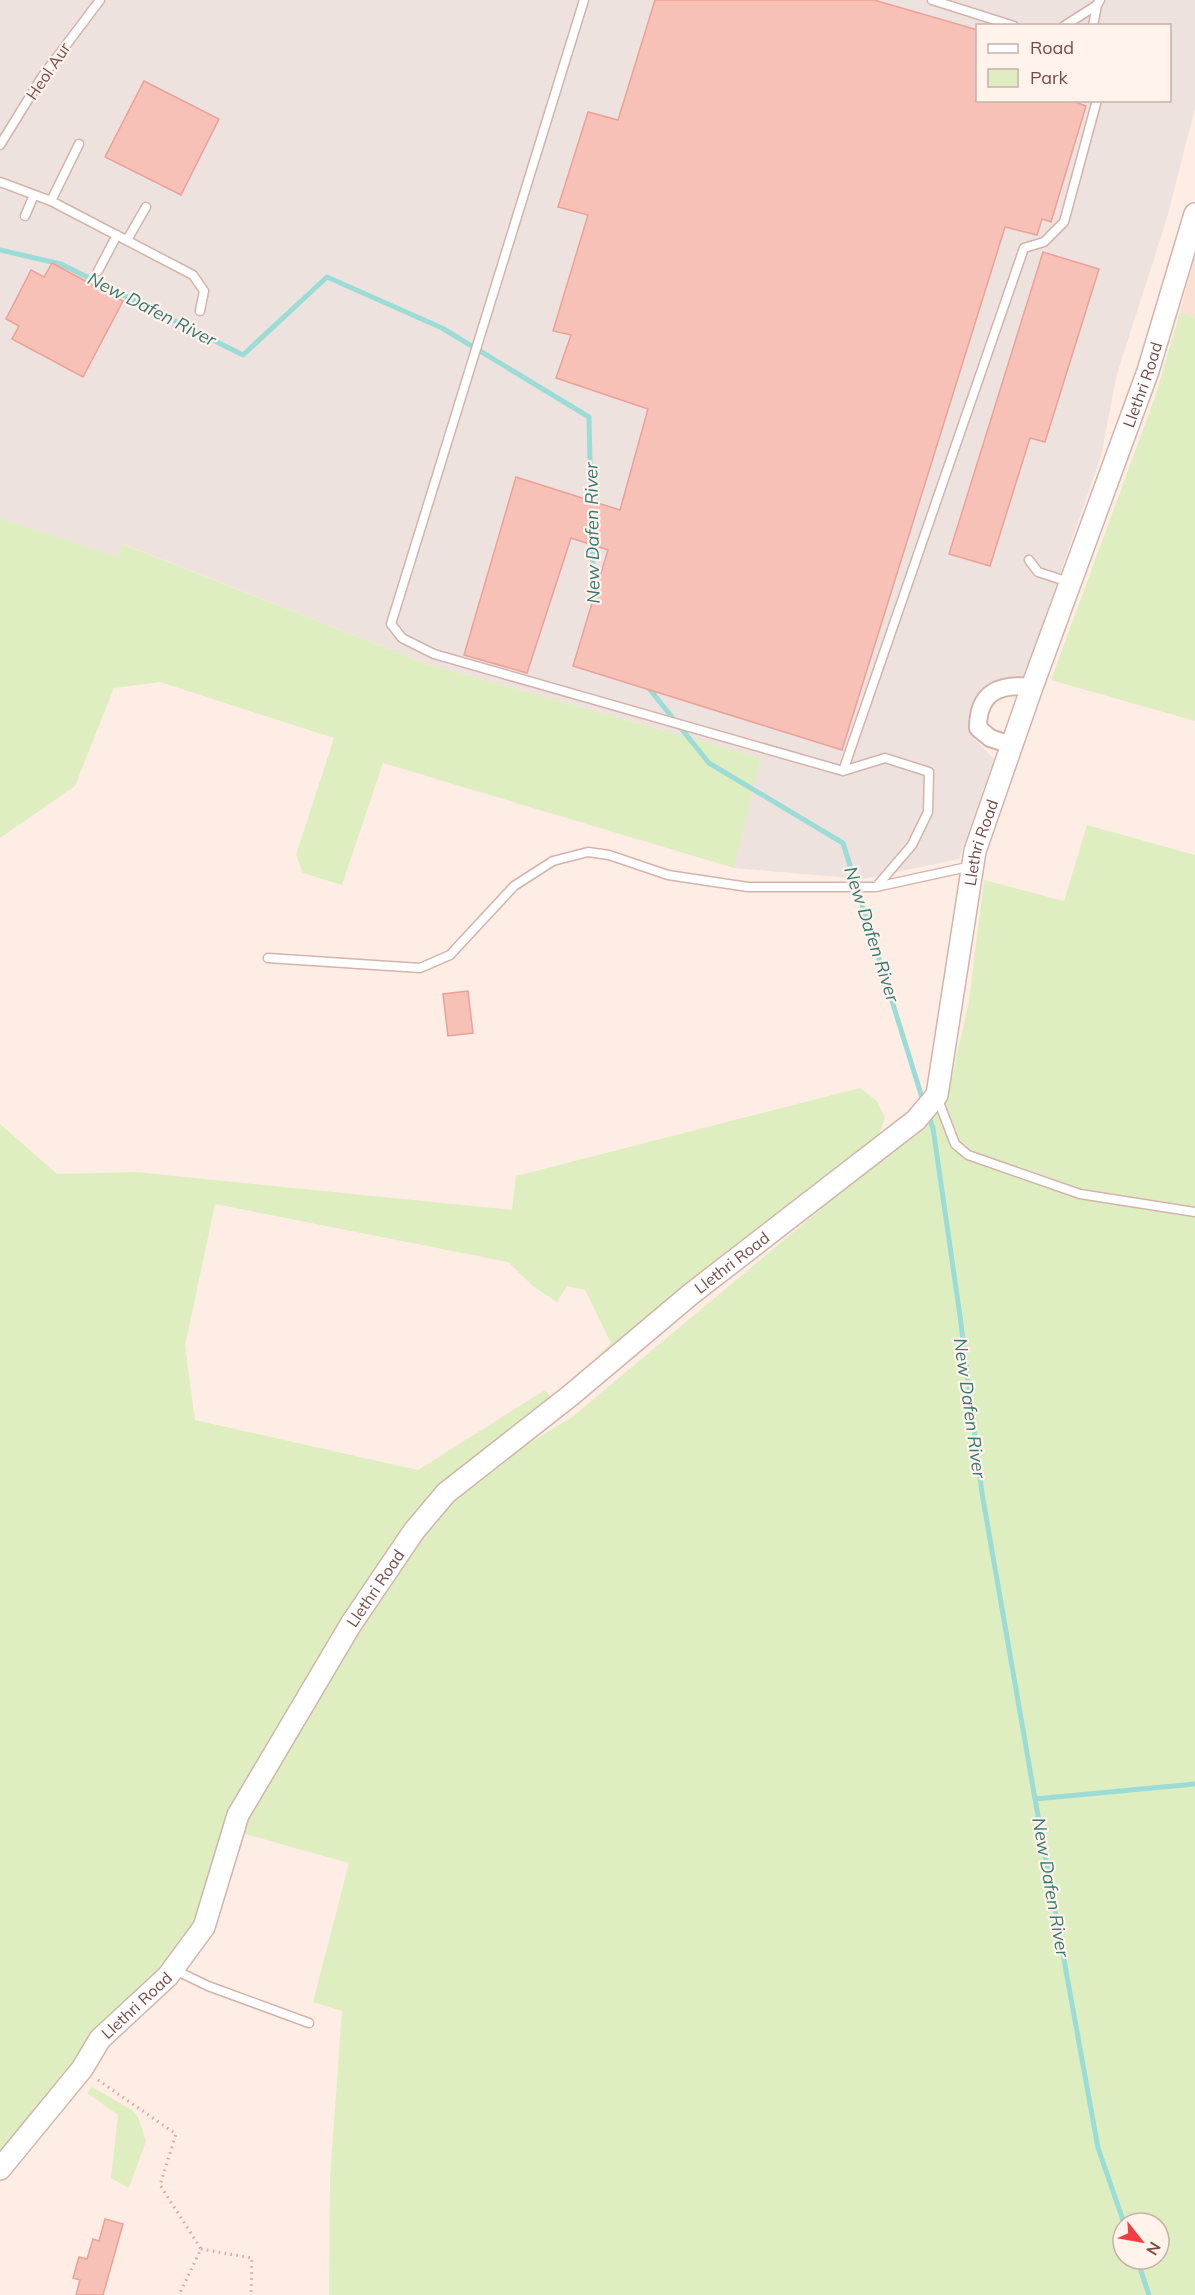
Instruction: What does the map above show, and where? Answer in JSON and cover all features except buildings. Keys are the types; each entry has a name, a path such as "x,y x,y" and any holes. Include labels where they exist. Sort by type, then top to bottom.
{"street":[{"name":"Llethri Road","path":"0,2169 82,2069 100,2039 173,1969 204,1928 238,1815 351,1624 414,1531 446,1493 571,1395 691,1294 916,1120 937,1095 975,850 1011,745 1148,371 1195,214"},
{"path":"1011,745 990,738 978,728 978,712 986,696 1002,688 1032,687"}],"lane":[{"name":"Heol Aur","path":"0,145 42,77 100,0"},
{"path":"584,0 391,624 402,638 434,654 843,771 885,758 929,772 928,812 912,845 876,887"},
{"path":"933,0 1008,24"},
{"path":"1067,24 1099,2"},
{"path":"1094,24 1099,2"},
{"path":"843,771 1024,248 1044,242 1064,222 1096,102"},
{"path":"51,201 79,144"},
{"path":"0,182 51,201 193,275 204,291 200,311"},
{"path":"25,216 34,195"},
{"path":"127,240 146,207"},
{"path":"98,271 117,235"},
{"path":"1029,560 1038,572 1070,582"},
{"path":"268,958 420,968 450,954 514,886 553,861 588,852 609,855 668,875 748,887 876,887 972,866"},
{"path":"937,1095 955,1144 968,1155 1080,1194 1195,1212"},
{"path":"173,1969 208,1986 309,2023"}],"path":[{"path":"82,2069 176,2134 160,2186 201,2249 252,2258 250,2295"},
{"path":"179,2295 201,2249"}],"shaded area":[{"path":"0,0 1195,0 1195,108 1167,218 1117,374 1101,456 1024,677 997,681 977,694 969,715 974,739 994,759 959,859 863,879 734,868 761,758 427,664 123,544 118,558 0,518"},
{"path":"1195,252 1195,318 1180,312"}],"green space":[{"path":"1180,312 1195,318 1195,721 1051,680 1155,397"},
{"path":"0,518 118,557 122,544 427,664 761,758 734,868 383,763 342,885 303,873 296,855 334,738 160,682 114,688 75,786 0,838"},
{"path":"1087,825 1195,855 1195,2295 329,2295 330,2179 342,2011 313,2002 349,1863 238,1832 415,1538 450,1502 504,1459 572,1417 924,1123 949,1089 969,1001 984,880 1064,901"},
{"path":"860,1088 877,1101 885,1118 878,1137 604,1367 585,1369 611,1343 585,1290 567,1286 557,1302 534,1287 508,1262 215,1204 185,1346 195,1420 418,1470 545,1390 558,1405 446,1493 238,1815 204,1927 0,2166 0,1124 57,1174 136,1172 512,1210 516,1176"},
{"path":"92,2087 132,2110 138,2117 146,2141 129,2188 111,2178 118,2115 87,2093"}],"waterway":[{"name":"New Dafen River","path":"0,250 61,264 243,355 327,277 442,328 589,417 591,507"},
{"name":"New Dafen River","path":"592,540 594,603"},
{"name":"New Dafen River","path":"647,686 709,763 843,843 924,1104"},
{"name":"New Dafen River","path":"928,1115 933,1128 960,1316 982,1493 1035,1799 1098,2148 1120,2211"},
{"path":"1035,1799 1195,1784"},
{"name":"New Dafen River","path":"1141,2271 1149,2295"}]}
